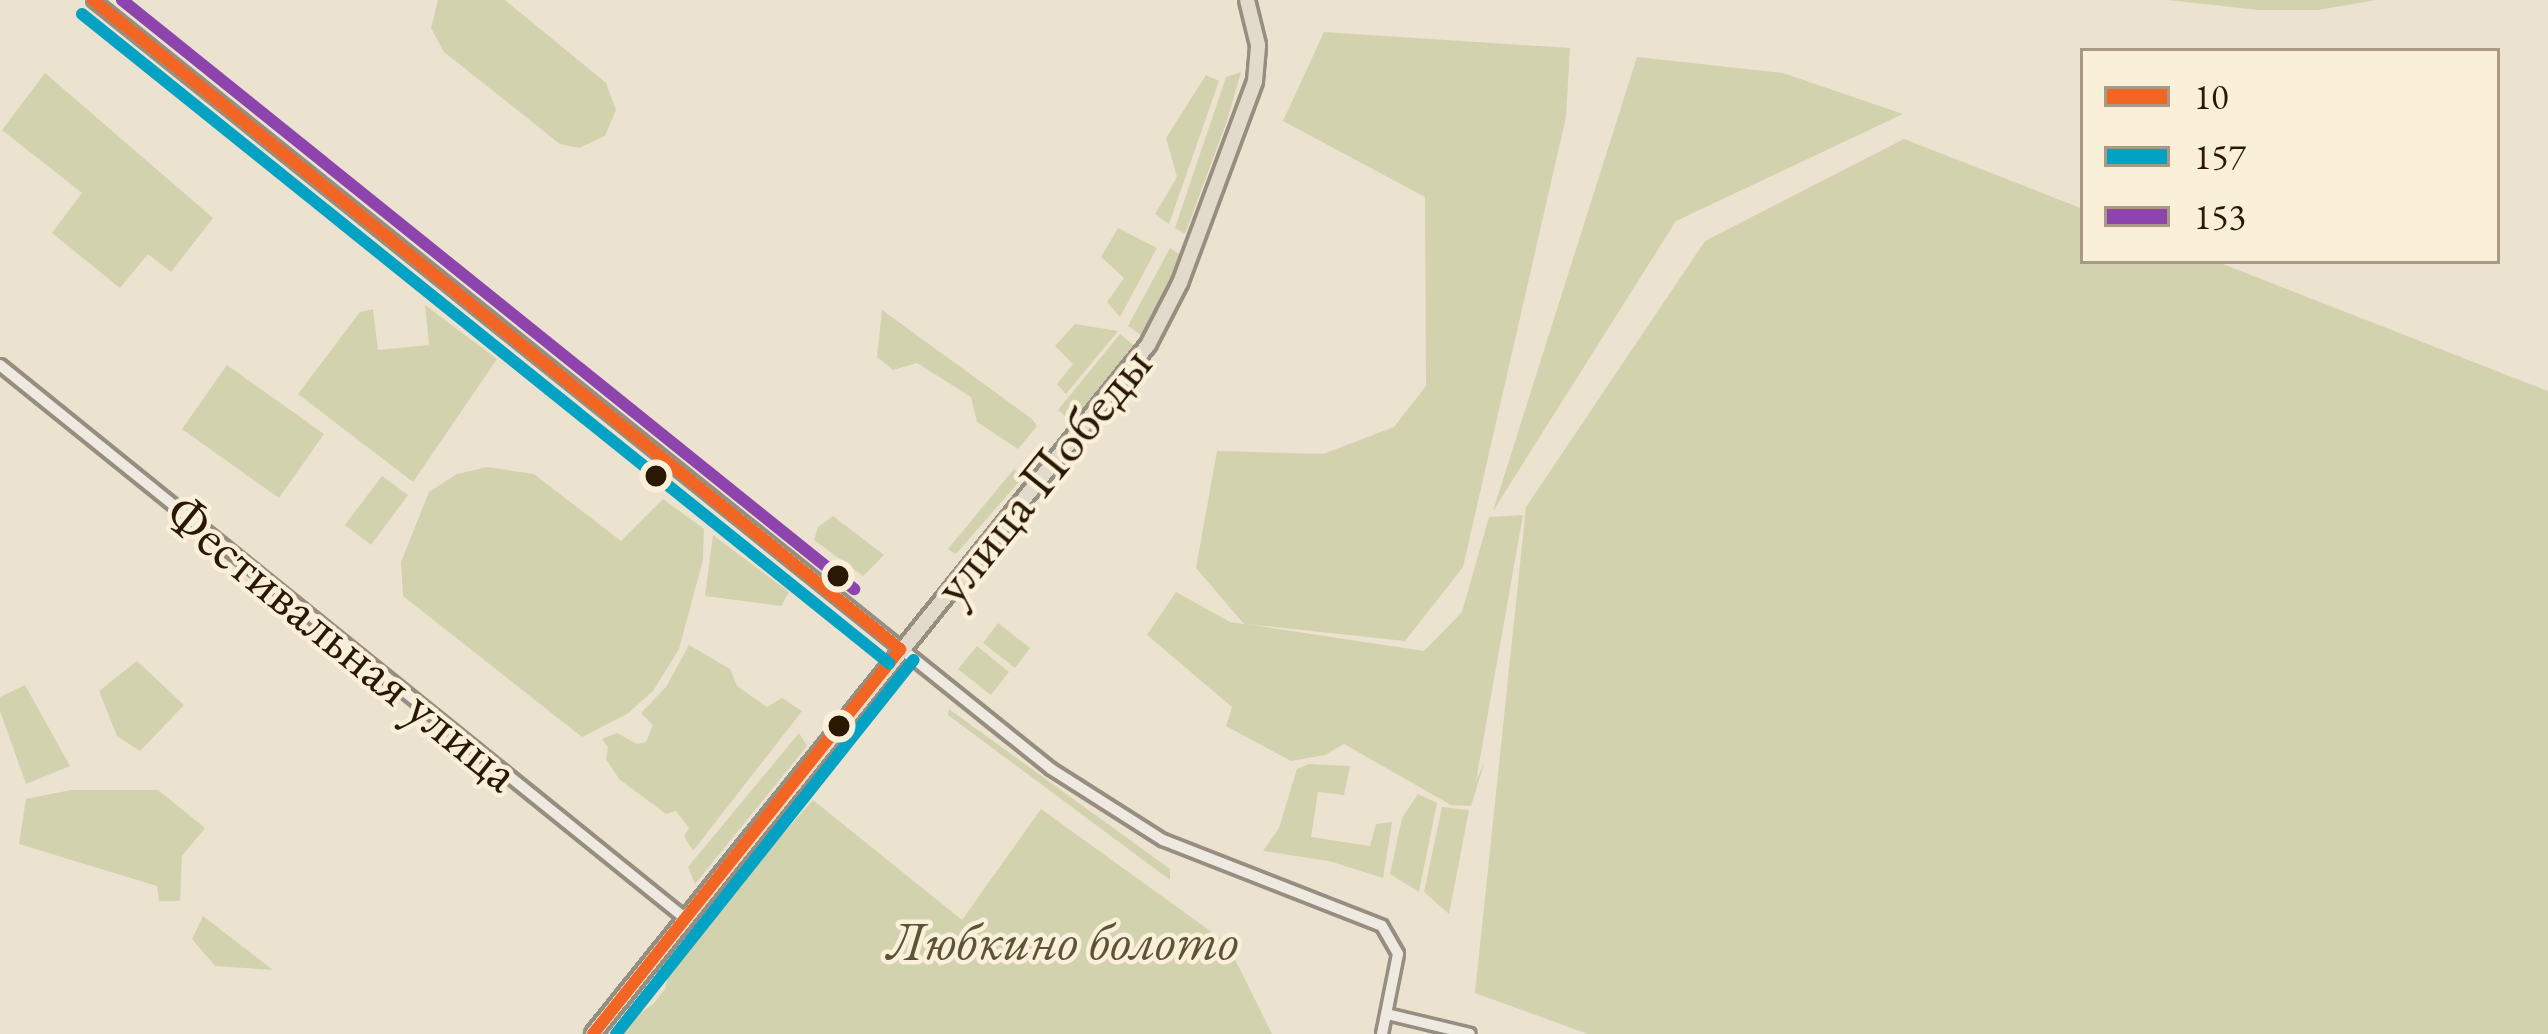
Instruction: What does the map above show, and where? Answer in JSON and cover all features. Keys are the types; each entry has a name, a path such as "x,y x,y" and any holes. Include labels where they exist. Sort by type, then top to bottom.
{"main road":[{"name":"улица Победы","path":"593,1034 1131,366 1168,313 1248,103 1258,61 1247,0"}],"street":[{"path":"93,0 1051,769 1119,815 1232,870 1382,926 1398,954 1382,1034"},
{"name":"Фестивальная улица","path":"0,365 686,919"},
{"path":"1232,870 1236,855"},
{"path":"1387,1013 1470,1034"}],"green space":[{"path":"438,0 505,0 606,83 616,110 605,136 579,148 560,144 444,52 431,28"},
{"path":"2168,0 2376,0 2318,10 2258,10"},
{"path":"1324,32 1570,48 1566,117 1463,567 1405,641 1246,624 1424,651 1462,612 1489,517 1523,515 1476,781 1485,761 1471,806 1451,805 1344,744 1325,755 1291,761 1226,726 1232,707 1147,635 1176,592 1230,622 1244,624 1196,568 1217,451 1323,454 1394,427 1426,386 1425,197 1283,121"},
{"path":"1637,57 1783,73 1903,114 1676,221 1493,511"},
{"path":"1241,72 1185,234 1175,228 1226,77"},
{"path":"45,73 213,218 171,272 148,254 120,288 52,233 82,193 2,130"},
{"path":"1206,75 1219,81 1169,224 1155,214 1177,177 1166,138"},
{"path":"1904,139 2080,208 2080,264 2223,264 2548,391 2548,1034 1588,1034 1475,993 1526,507 1705,241"},
{"path":"1118,228 1157,248 1120,317 1107,302 1124,278 1101,257"},
{"path":"1170,248 1184,257 1144,337 1128,326"},
{"path":"425,305 497,359 413,482 298,394 360,312 373,309 378,350 429,345"},
{"path":"882,310 1032,419 1037,426 1018,449 977,422 971,397 917,363 893,370 877,357"},
{"path":"1075,324 1118,331 1066,394 1057,384 1073,364 1055,346"},
{"path":"1120,334 1138,349 1077,426 1058,410"},
{"path":"227,365 324,434 279,498 182,429"},
{"path":"487,467 534,474 621,541 663,499 704,529 703,560 679,649 653,691 627,714 582,737 403,596 401,562 429,492 457,474"},
{"path":"1014,469 1025,475 956,554 948,549"},
{"path":"382,476 408,495 371,545 345,525"},
{"path":"833,516 884,555 863,576 814,540 818,527"},
{"path":"713,535 789,592 781,606 705,596"},
{"path":"998,623 1030,648 1015,668 983,643"},
{"path":"689,645 730,669 737,686 767,707 782,698 802,711 693,851 684,836 689,828 676,811 666,814 619,779 606,759 608,747 602,739 617,733 637,744 646,742 653,725 641,713 666,687"},
{"path":"977,646 1009,672 991,695 958,669"},
{"path":"137,661 184,705 140,751 117,736 99,691"},
{"path":"25,685 70,766 26,784 0,711 0,697"},
{"path":"949,709 1170,869 1170,880 948,715"},
{"path":"799,733 807,746 695,884 688,867"},
{"path":"1309,764 1350,766 1344,795 1318,792 1311,837 1370,846 1376,824 1392,822 1383,878 1329,861 1263,851 1279,828 1297,769"},
{"path":"71,790 158,790 205,828 182,856 180,901 159,901 157,886 19,844 26,799"},
{"path":"1418,794 1437,803 1419,892 1390,874 1402,818"},
{"name":"Любкино болото","path":"813,800 962,920 1041,809 1227,943 1272,1034 612,1034 653,1004 665,989 672,959"},
{"path":"1442,807 1469,810 1449,914 1424,892"},
{"path":"203,916 273,970 215,966 192,939"}],"transit line":[{"name":"10","path":"93,0 900,649"},
{"name":"153","path":"122,0 854,589"},
{"name":"157","path":"82,14 889,663"},
{"name":"10","path":"593,1034 900,649"},
{"name":"157","path":"616,1034 914,660"}]}
